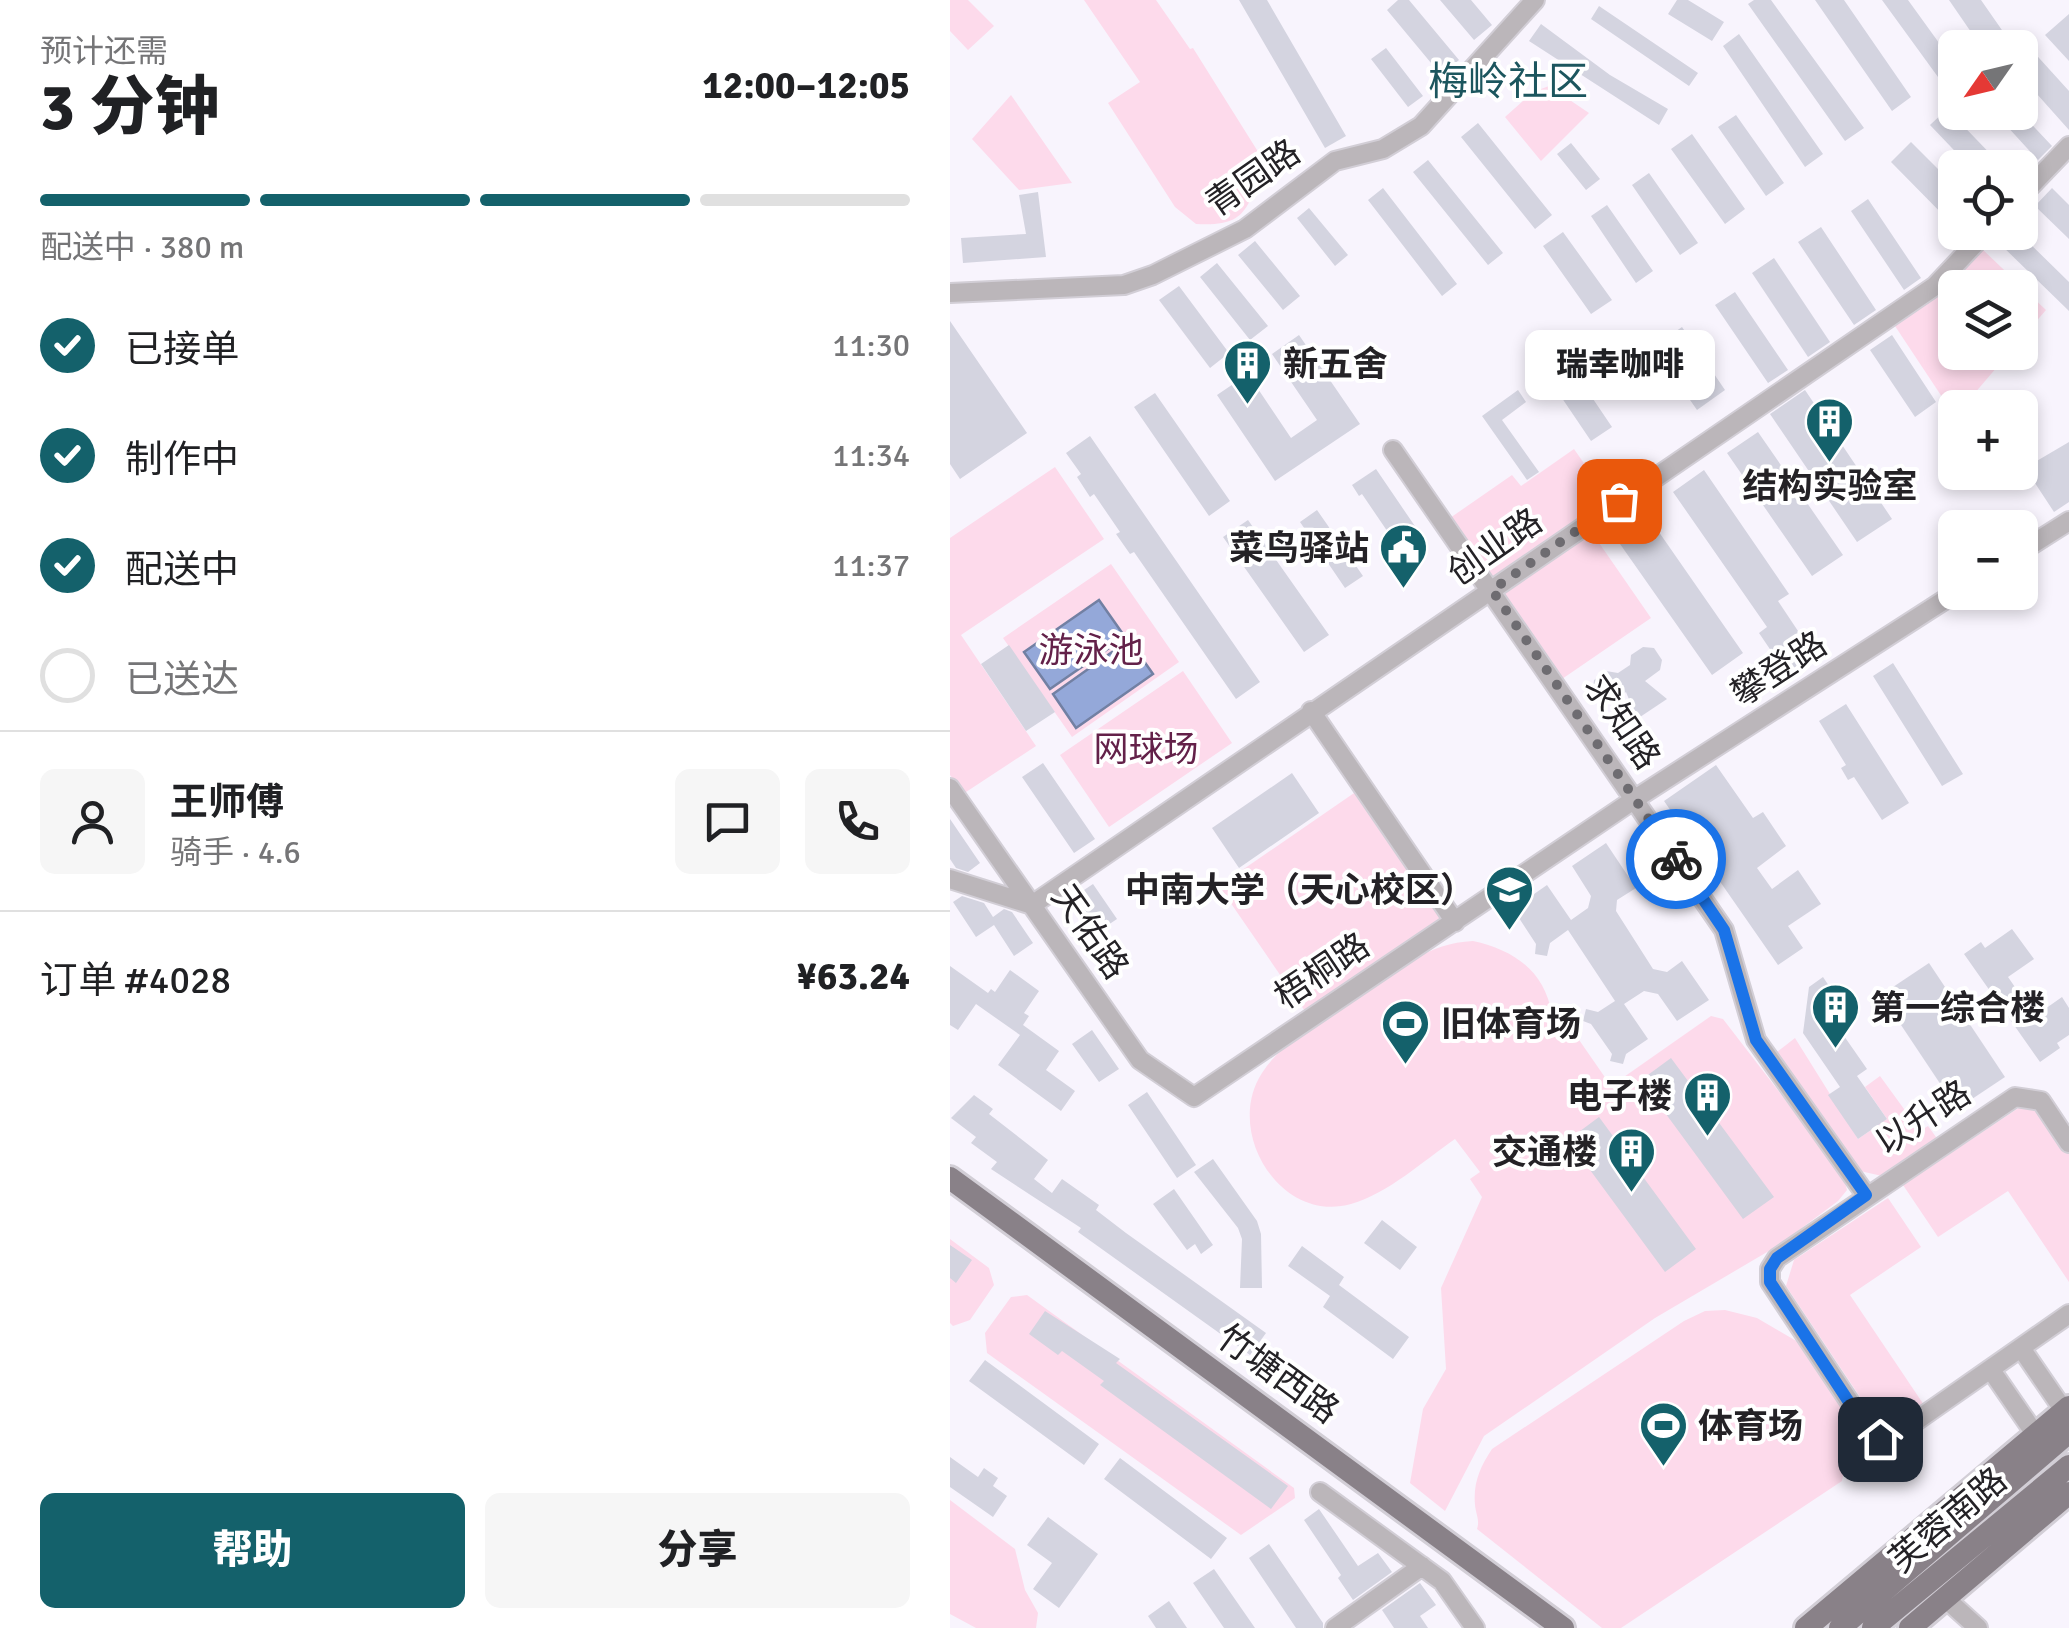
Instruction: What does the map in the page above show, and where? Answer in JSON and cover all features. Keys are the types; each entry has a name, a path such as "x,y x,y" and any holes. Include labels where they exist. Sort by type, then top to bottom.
{"main road":[{"name":"竹塘西路","path":"950,1178 1563,1628"},
{"name":"竹塘西路","path":"950,1192 1539,1628"},
{"path":"1806,1628 2041,1442 2068,1409"},
{"name":"芙蓉南路","path":"1872,1628 1994,1512 2041,1442 2069,1432"},
{"name":"芙蓉南路","path":"1840,1628 1994,1512 2069,1466"},
{"path":"1910,1628 2069,1493"}],"street":[{"name":"青园路","path":"950,292 1124,284 1230,237 1335,161 1384,148 1421,126 1535,0"},
{"path":"2038,178 2069,146"},
{"name":"创业路","path":"1032,905 1936,286 1969,250"},
{"name":"求知路","path":"1392,450 1724,930 1756,1040 1866,1195"},
{"path":"2038,540 2069,520"},
{"name":"攀登路","path":"1636,799 1938,604"},
{"path":"1311,711 1454,922"},
{"name":"天佑路","path":"950,788 1140,1060 1194,1097"},
{"name":"梧桐路","path":"1194,1097 1636,799"},
{"path":"950,879 1032,905"},
{"name":"以升路","path":"2069,1144 2041,1101 2015,1097 1866,1195 1777,1258 1770,1269 1770,1282 1868,1431 1880,1439 1894,1437 2069,1314"},
{"path":"2021,1348 2068,1409"},
{"path":"1991,1370 2041,1442"},
{"path":"1320,1492 1442,1581 1475,1628"},
{"path":"1336,1628 1422,1566"},
{"path":"1945,1598 1978,1628"}],"green space":[{"path":"950,0 968,0 994,26 968,50 950,31"},
{"path":"1084,0 1156,0 1193,48 1272,174 1239,216 1216,224 1196,224 1175,207 1108,103 1140,82"},
{"path":"1549,86 1589,113 1541,161 1505,117 1533,92"},
{"path":"1011,95 1072,183 1019,190 972,139"},
{"path":"1977,250 1983,250 2004,270 1954,270"},
{"path":"1938,284 1938,370 1994,370 1977,390 1938,391 1893,323"},
{"path":"2038,302 2046,310 2038,319"},
{"path":"1574,449 1604,492 1577,511 1651,618 1562,679 1450,518 1512,475 1521,486"},
{"path":"1055,467 1104,539 961,635 1036,746 963,794 950,775 950,538"},
{"name":"游泳池","path":"1111,564 1179,662 1072,737 1003,638"},
{"name":"网球场","path":"1183,671 1232,743 1109,827 1060,755"},
{"path":"1357,791 1445,920 1307,1014 1219,886"},
{"path":"1473,941 1502,950 1535,975 1552,1015 1559,1011 1611,1086 1711,1016 1723,1019 1843,1175 1847,1190 1779,1245 1655,1318 1484,1436 1445,1511 1410,1483 1423,1409 1446,1369 1441,1288 1482,1197 1470,1179 1480,1172 1455,1139 1379,1192 1351,1204 1325,1206 1302,1200 1282,1187 1266,1168 1255,1145 1250,1121 1252,1096 1262,1073 1295,1038 1415,959 1442,947"},
{"path":"1795,1038 1858,1139 1887,1119 1865,1087 1880,1076 1920,1131 1928,1126 1936,1137 1934,1142 1882,1176 1860,1171 1777,1052"},
{"path":"2023,1105 2039,1107 2069,1152 2069,1282 2008,1191 1938,1237 1903,1185"},
{"path":"1888,1198 1921,1247 1850,1295 1926,1408 1897,1428 1876,1421 1786,1286 1794,1260"},
{"path":"950,1239 989,1268 994,1285 970,1320 953,1326 950,1323"},
{"path":"1027,1295 1294,1488 1295,1498 1241,1535 987,1353 985,1333 1011,1297"},
{"name":"体育场","path":"1725,1310 1757,1318 1798,1342 1841,1406 1848,1445 1842,1481 1621,1628 1602,1628 1477,1529 1475,1490 1481,1469 1492,1449 1684,1321 1705,1311"},
{"path":"950,1500 1015,1549 1025,1590 1038,1613 1036,1628 976,1628 950,1614"}],"water":[{"path":"1099,600 1125,637 1050,689 1024,652"},
{"path":"1129,640 1153,674 1076,728 1053,694"}],"building":[{"path":"1239,0 1267,0 1346,136 1325,148"},
{"path":"1398,0 1409,0 1459,60 1441,75 1387,10"},
{"path":"1440,0 1471,0 1492,25 1474,40"},
{"path":"1677,0 1688,0 1724,22 1712,41 1668,14"},
{"path":"1771,0 1864,128 1845,141 1748,4"},
{"path":"1815,0 1844,0 1911,97 1892,111"},
{"path":"1882,0 1908,0 1938,41 1938,77"},
{"path":"1949,0 1981,0 2002,30 1970,30"},
{"path":"1599,6 1698,73 1689,86 1591,19"},
{"path":"2069,14 2069,61 2045,35"},
{"path":"1541,24 1610,75 1668,109 1659,125 1529,41"},
{"path":"1739,34 1823,154 1805,167 1723,46"},
{"path":"1386,48 1423,96 1408,107 1371,59"},
{"path":"2038,57 2069,91 2069,130 2038,95"},
{"path":"1736,115 1784,183 1766,196 1718,127"},
{"path":"1938,117 1938,130 1967,130 1987,150 1954,150 1930,125"},
{"path":"1478,123 1552,215 1535,229 1461,137"},
{"path":"2010,130 2037,130 2052,146 2038,160 2038,150 2029,150"},
{"path":"1692,134 1745,209 1725,224 1671,149"},
{"path":"1911,142 1938,169 1938,210 1891,162"},
{"path":"1571,143 1600,179 1586,190 1557,154"},
{"path":"1428,160 1503,253 1488,265 1413,172"},
{"path":"1649,173 1698,243 1680,255 1632,185"},
{"path":"1383,188 1457,284 1442,296 1368,200"},
{"path":"2052,188 2069,205 2069,239 2038,209 2038,203"},
{"path":"1038,192 1046,257 963,263 961,238 1026,234 1019,195"},
{"path":"1868,199 1921,278 1904,290 1851,211"},
{"path":"1607,205 1653,271 1636,283 1591,216"},
{"path":"1309,208 1348,255 1335,266 1297,218"},
{"path":"1821,227 1876,310 1854,325 1798,242"},
{"path":"1563,232 1612,300 1591,314 1543,246"},
{"path":"1255,241 1300,296 1283,310 1238,255"},
{"path":"2006,250 2036,250 2069,282 2069,311 2038,281 2038,270 2027,270"},
{"path":"1774,258 1830,342 1808,357 1752,273"},
{"path":"1217,263 1268,326 1250,340 1200,277"},
{"path":"1179,286 1229,353 1210,368 1159,300"},
{"path":"1735,292 1788,370 1768,383 1715,305"},
{"path":"950,321 1027,433 960,479 950,464"},
{"path":"1682,327 1725,390 1697,410 1653,347"},
{"name":"新五舍","path":"1299,335 1360,424 1275,481 1217,395 1248,374 1291,438 1317,420 1272,354"},
{"path":"1892,335 1936,402 1915,417 1870,350"},
{"path":"1566,359 1612,427 1591,441 1545,373"},
{"path":"1518,390 1526,402 1502,420 1539,472 1527,480 1482,416"},
{"name":"结构实验室","path":"1805,390 1892,519 1857,542 1770,414"},
{"path":"1155,393 1230,501 1209,516 1134,407"},
{"path":"1758,432 1843,555 1812,576 1727,453"},
{"path":"1090,436 1260,682 1236,699 1134,552 1130,554 1116,534 1120,532 1094,494 1090,497 1077,477 1081,474 1066,453"},
{"path":"2069,442 2069,502 2054,512 2038,488 2038,460"},
{"path":"1376,469 1423,538 1399,555 1393,546 1396,544 1352,485"},
{"path":"1704,470 1789,594 1778,601 1814,655 1786,673 1759,633 1767,627 1673,492"},
{"path":"1317,510 1363,576 1345,588 1300,522"},
{"path":"1645,512 1743,653 1712,675 1613,534"},
{"path":"1248,520 1329,635 1304,652 1223,537"},
{"path":"1009,645 1055,712 1026,731 981,664"},
{"path":"1643,647 1654,648 1662,660 1660,670 1645,681 1667,699 1637,719 1626,692 1612,703 1601,701 1593,689 1594,680 1606,671 1618,673 1630,665 1631,655"},
{"path":"1893,663 1963,774 1942,786 1873,676"},
{"path":"1846,704 1909,803 1882,820 1854,777 1848,780 1841,768 1846,765 1819,721"},
{"path":"1043,763 1095,839 1074,853 1022,777"},
{"path":"1716,765 1753,818 1763,812 1786,846 1757,868 1772,889 1798,870 1821,904 1788,926 1803,948 1778,965 1664,801"},
{"path":"1292,773 1319,813 1239,868 1212,828"},
{"path":"950,819 980,863 968,872 956,868 950,859"},
{"path":"1606,843 1636,888 1617,900 1616,911 1653,969 1667,972 1682,961 1709,1000 1677,1021 1658,994 1644,991 1624,1004 1648,1039 1626,1054 1623,1064 1610,1061 1612,1054 1591,1024 1583,1021 1586,1009 1598,1012 1615,1001 1568,930 1550,943 1547,956 1535,954 1536,944 1517,915 1507,912 1508,901 1521,903 1547,885 1571,920 1588,908 1591,896 1572,866"},
{"path":"1093,884 1117,919 1099,931 1075,896"},
{"path":"962,896 984,903 993,917 1004,909 1012,912 1033,943 1014,956 994,925 976,937 953,902"},
{"path":"2012,929 2034,959 2008,977 2035,1016 2062,997 2069,1008 2069,1035 2057,1043 2060,1048 2040,1062 1964,954 1981,942 1985,948"},
{"path":"1929,963 2005,1077 1957,1109 1881,995"},
{"path":"950,966 988,993 991,989 995,992 1010,970 1039,991 1024,1013 1029,1016 1023,1025 1059,1051 1046,1070 1075,1091 1061,1111 998,1065 1020,1035 976,1004 958,1030 950,1025"},
{"name":"第一综合楼","path":"1823,977 1839,1001 1835,1023 1867,1069 1857,1076 1887,1119 1858,1139 1828,1095 1840,1087 1803,1033 1809,987"},
{"path":"1092,1030 1119,1069 1099,1082 1072,1044"},
{"name":"电子楼","path":"1671,1058 1774,1197 1743,1219 1641,1080"},
{"path":"1147,1092 1196,1165 1177,1178 1128,1105"},
{"path":"974,1095 993,1109 989,1114 1048,1160 1034,1179 1052,1193 1062,1179 1099,1205 1096,1210 1126,1233 1266,1333 1250,1355 1078,1232 1081,1228 991,1169 997,1162 971,1143 976,1137 951,1118"},
{"name":"交通楼","path":"1599,1117 1696,1249 1665,1272 1568,1140"},
{"path":"1213,1159 1257,1221 1261,1234 1262,1288 1240,1288 1242,1239 1238,1228 1194,1172"},
{"path":"1174,1189 1213,1245 1201,1254 1195,1244 1187,1250 1153,1204"},
{"path":"1382,1220 1417,1247 1400,1270 1364,1243"},
{"path":"950,1245 972,1260 956,1283 950,1278"},
{"path":"1302,1246 1344,1277 1339,1285 1409,1337 1393,1359 1323,1307 1330,1296 1288,1266"},
{"path":"1045,1311 1120,1359 1116,1363 1288,1486 1271,1509 1100,1385 1104,1381 1062,1351 1058,1355 1029,1334"},
{"path":"985,1360 1099,1444 1084,1465 969,1381"},
{"path":"950,1457 978,1477 984,1468 998,1478 993,1486 1007,1496 993,1517 950,1487"},
{"path":"1120,1458 1227,1538 1211,1559 1104,1479"},
{"path":"1319,1509 1358,1566 1378,1553 1392,1572 1353,1600 1304,1520"},
{"path":"1048,1517 1098,1554 1059,1608 1033,1589 1052,1563 1027,1545"},
{"path":"1269,1544 1323,1628 1296,1628 1249,1558"},
{"path":"1214,1569 1255,1628 1224,1628 1193,1583"},
{"path":"1420,1583 1436,1605 1420,1616 1428,1628 1394,1628 1382,1610"},
{"path":"1169,1601 1187,1628 1156,1628 1148,1616"}],"way so far":[{"path":"1619,501 1492,590 1676,859"}],"place":[{"name":"新五舍","path":"1248,406"},
{"name":"结构实验室","path":"1830,464"},
{"name":"瑞幸咖啡","path":"1619,501"},
{"name":"菜鸟驿站","path":"1404,590"},
{"name":"中南大学（天心校区）","path":"1510,932"},
{"name":"第一综合楼","path":"1835,1050"},
{"name":"旧体育场","path":"1406,1066"},
{"name":"电子楼","path":"1707,1138"},
{"name":"交通楼","path":"1632,1194"},
{"name":"体育场","path":"1663,1468"}],"district":[{"name":"梅岭社区","path":"1508,82"}],"route":[{"path":"1676,859 1724,930 1756,1040 1866,1195 1777,1258 1770,1269 1770,1282 1868,1431 1880,1439"}]}
